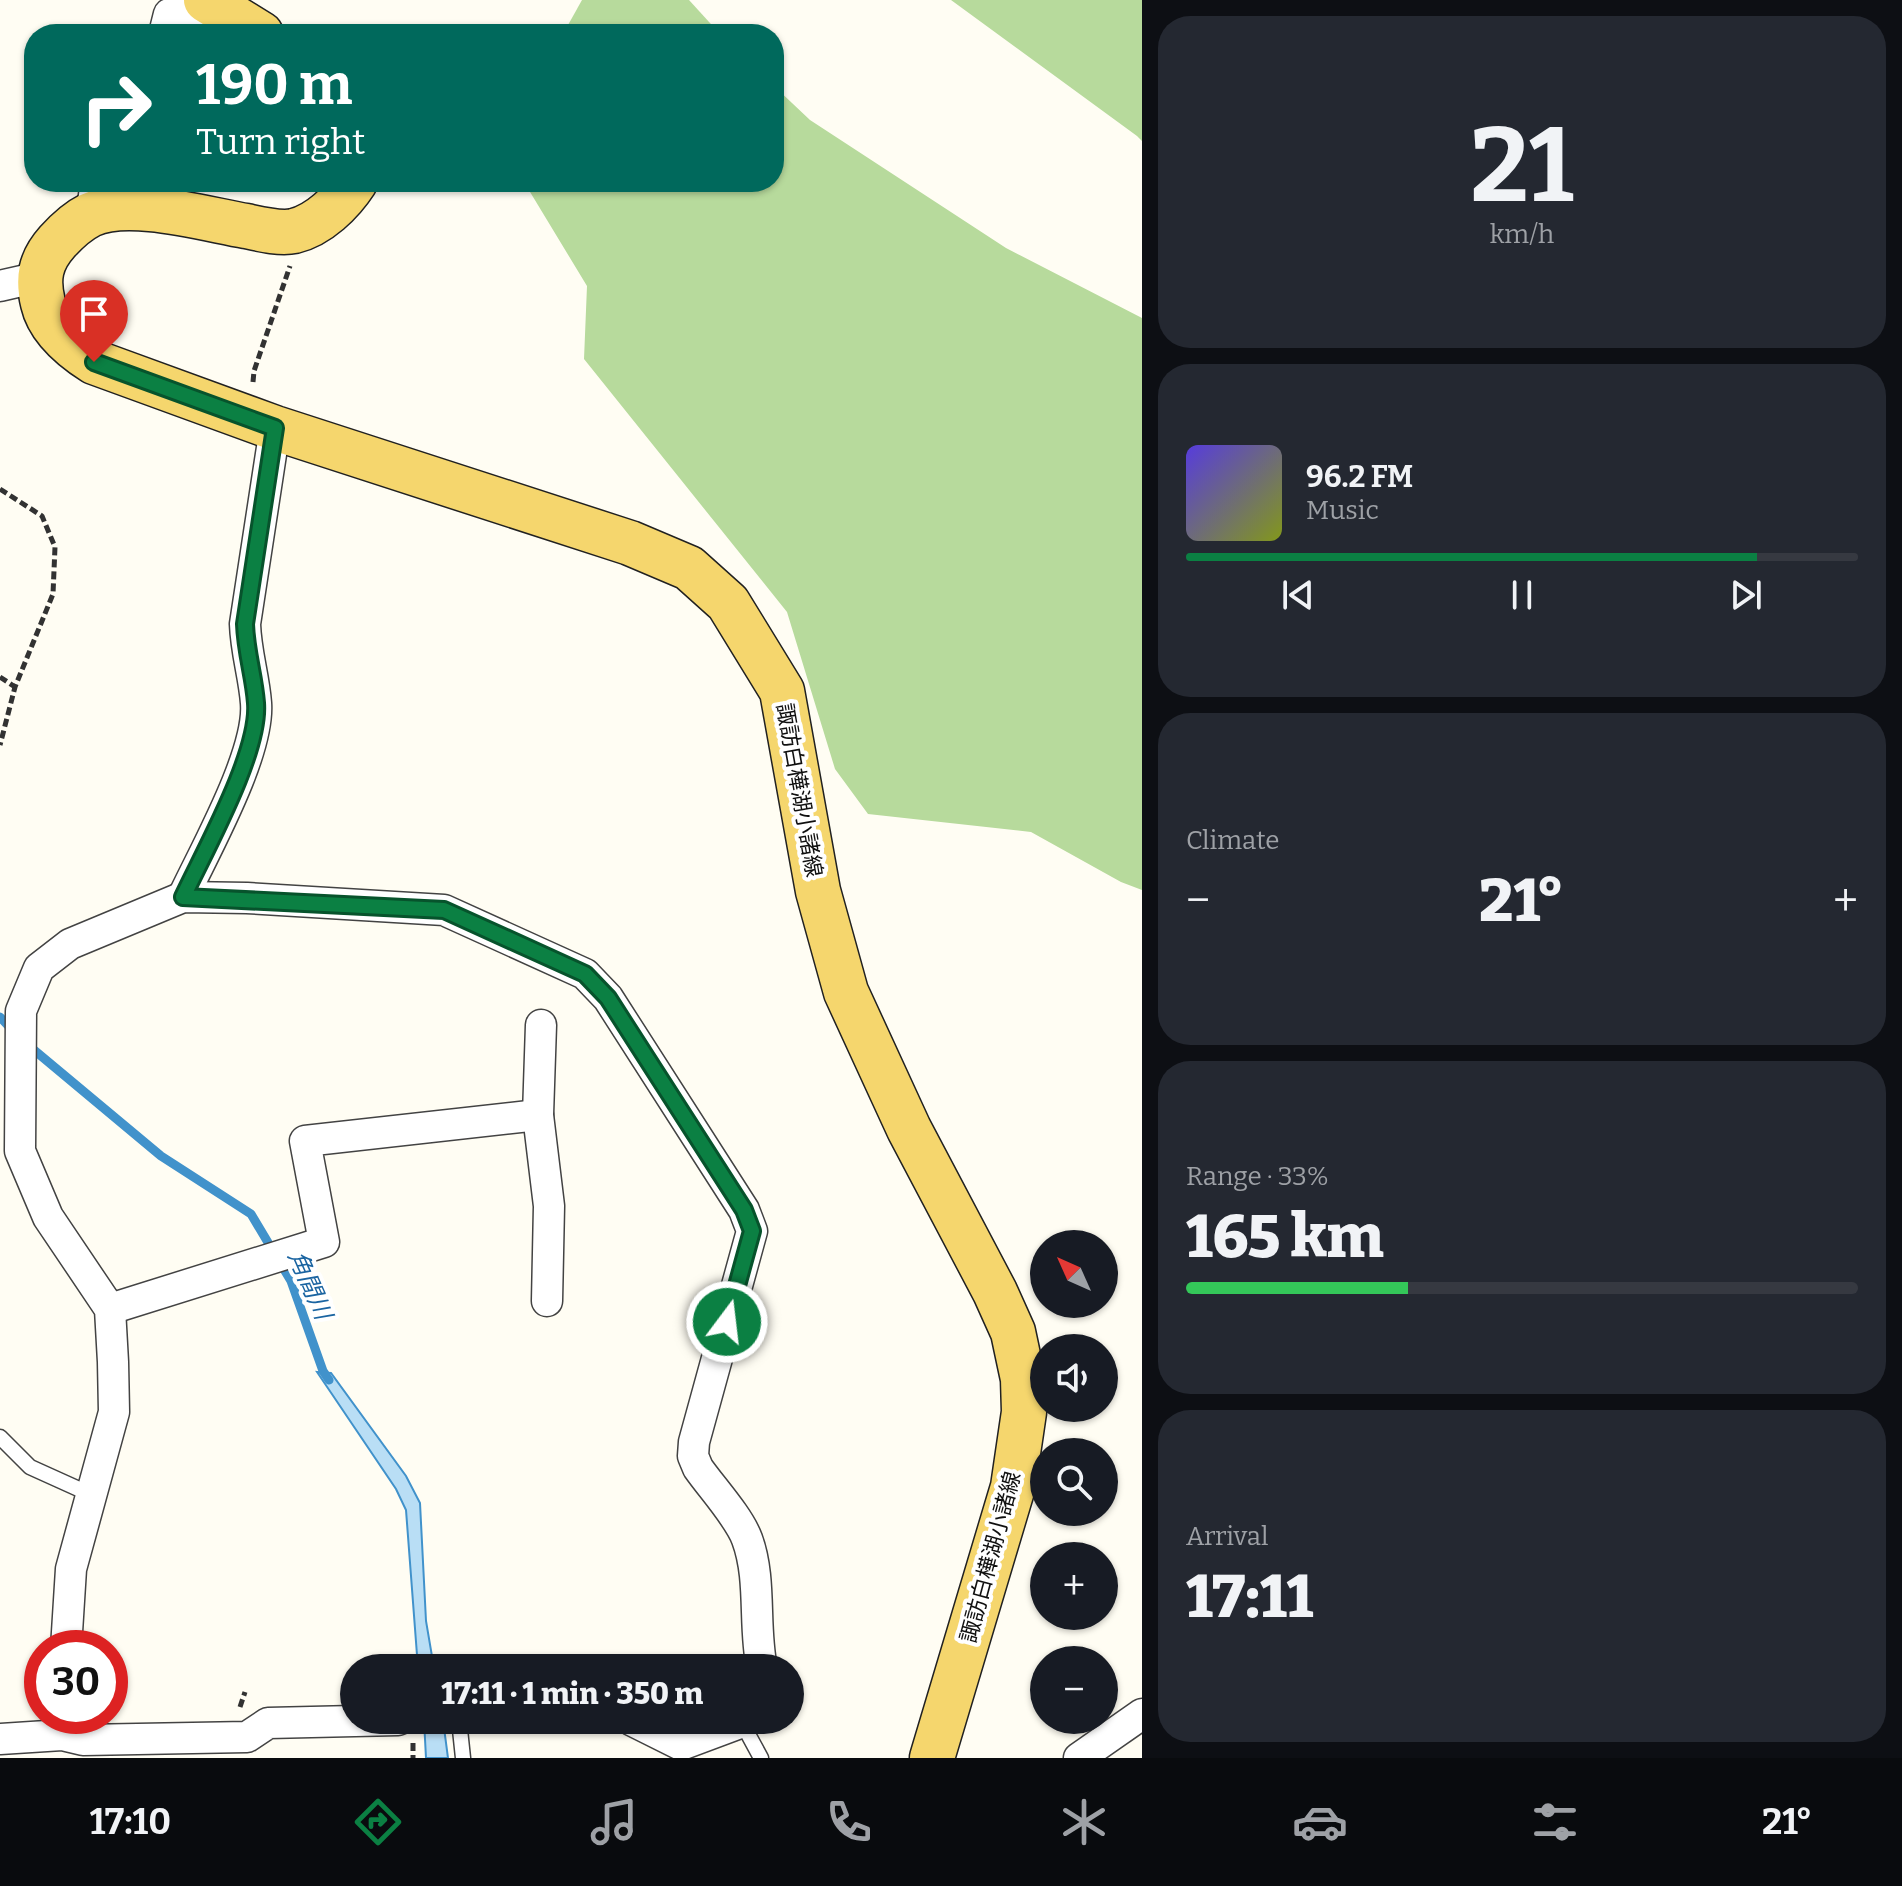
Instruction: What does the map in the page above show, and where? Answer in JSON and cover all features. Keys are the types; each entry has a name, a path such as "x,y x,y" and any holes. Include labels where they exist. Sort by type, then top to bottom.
{"main road":[{"path":"208,2 244,24"},
{"path":"294,231 336,207 347,192"},
{"name":"諏訪白樺湖小諸線","path":"294,231 267,230 151,210 118,210 93,198 19,281 44,307 56,330 74,349 94,362 263,423 630,543 689,568 728,603 782,691 818,891 846,992 909,1129 995,1292 1013,1332 1023,1379 1024,1412 1013,1487 932,1758"}],"street":[{"path":"166,24 169,14 194,12 208,2"},
{"path":"183,897 243,765 254,723 256,703 246,655 245,624 263,423"},
{"path":"67,1630 71,1569 114,1412 110,1309 48,1217 23,1162 14,1058 21,1015 39,968 70,944 183,897 444,910 585,974 608,998 744,1210 752,1231 694,1442 693,1456 698,1468 746,1536 752,1557 759,1654"},
{"path":"541,1025 538,1115 549,1206 547,1301"},
{"path":"110,1309 324,1242 305,1141 538,1115"},
{"path":"1079,1758 1142,1714"},
{"path":"0,1739 247,1737 268,1723 340,1721"},
{"path":"652,1734 680,1752 719,1734"}],"lane":[{"path":"0,1437 30,1467 92,1495"},
{"path":"460,1734 463,1758"},
{"path":"750,1734 761,1758"}],"path":[{"path":"263,423 254,371 288,277 294,231"},
{"path":"0,489 42,516 55,547 53,594 15,687 0,745"},
{"path":"0,677 15,687"}],"green space":[{"path":"582,0 689,0 711,24 569,24"},
{"path":"951,0 1142,0 1142,141 1137,136"},
{"path":"784,95 810,120 1006,248 1142,318 1142,890 1121,882 1031,832 868,814 835,769 787,612 584,359 587,286 530,192 784,192"}],"water":[{"path":"317,1372 331,1373 406,1476 420,1503 426,1621 432,1654 417,1654 406,1510 396,1489"},
{"path":"425,1734 445,1734 448,1758 426,1758"}],"waterway":[{"name":"角間川","path":"0,1017 14,1032"},
{"name":"角間川","path":"28,1045 161,1156 251,1214 291,1281 329,1380"}],"route":[{"path":"94,362 275,428 245,624 246,655 256,703 254,723 243,765 183,897 444,910 585,974 608,998 744,1210 752,1231 727,1322"}]}
